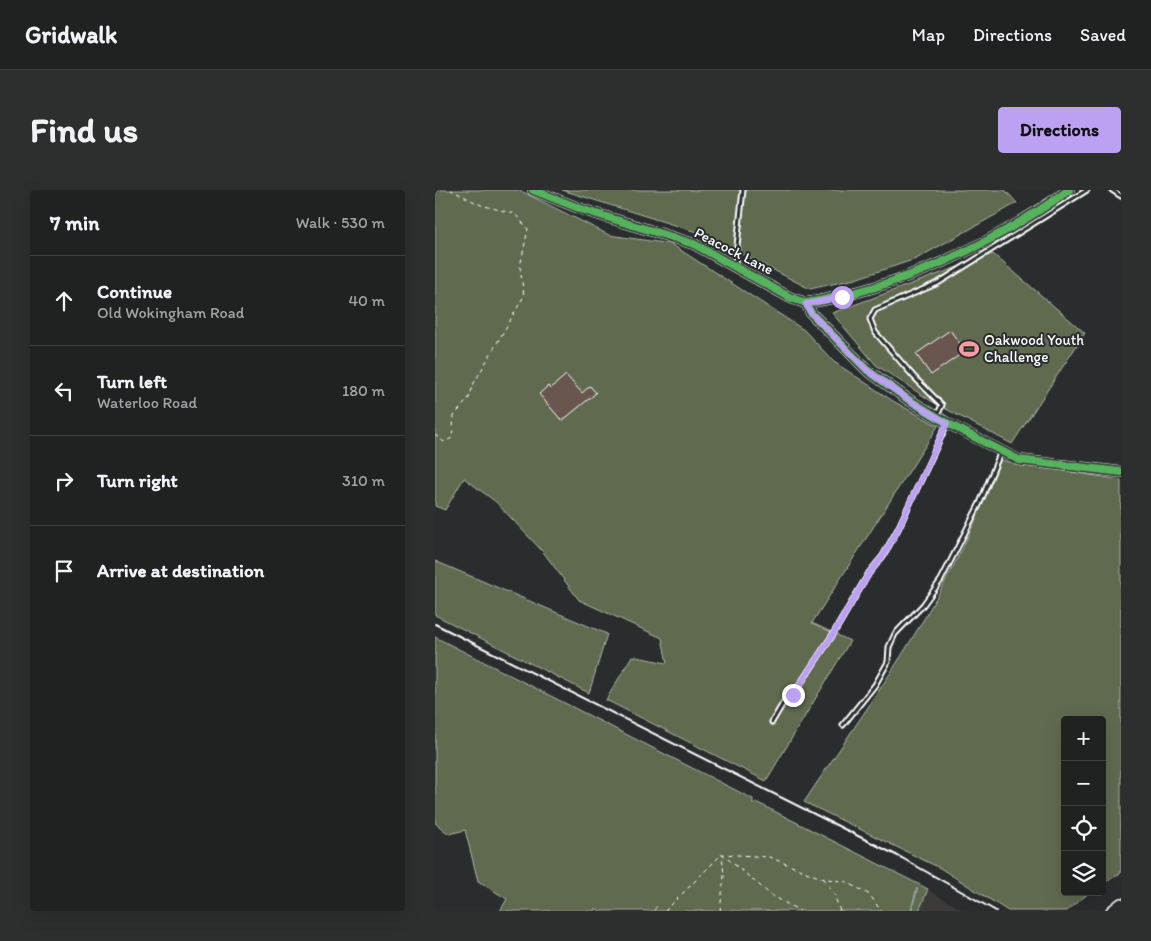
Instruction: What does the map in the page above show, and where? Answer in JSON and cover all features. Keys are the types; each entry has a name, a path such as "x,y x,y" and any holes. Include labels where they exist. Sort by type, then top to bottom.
{"street":[{"name":"Peacock Lane","path":"533,190 584,210 694,244 735,264 791,298 806,304"},
{"path":"1069,190 999,234 950,258 864,291 806,304 811,313 867,370 947,423 1019,460 1121,472"},
{"path":"1111,911 1121,903"}],"lane":[{"path":"735,264 743,190"},
{"path":"936,416 942,405 914,377 875,332 870,319 875,310 938,283 1087,190"},
{"path":"1111,190 1121,196"},
{"path":"772,722 785,700 793,695 832,636 869,573 883,556 898,529 947,423"},
{"path":"843,725 875,685 888,662 889,648 895,634 923,605 941,580 980,503 1001,450"}],"path":[{"path":"435,435 444,442 452,438 454,416 469,398 474,383 524,296 520,267 528,229 515,214 481,205 451,190"},
{"path":"720,911 724,876 722,854"},
{"path":"722,854 771,895 800,911"},
{"path":"665,911 722,854 769,857 824,879 847,882 870,896 881,911"},
{"path":"824,879 834,894 840,911"}],"shaded area":[{"path":"920,886 928,890 964,911 910,911"}],"green space":[{"path":"435,190 519,190 609,235 671,244 804,330 834,362 893,401 938,426 812,623 850,641 766,781 606,700 632,656 667,663 662,638 579,600 544,553 496,502 464,478 445,510 435,506"},
{"path":"562,190 1005,190 1017,203 916,259 855,279 810,289 706,235"},
{"name":"Oakwood Youth Challenge","path":"993,254 1085,333 1012,444 931,401 876,365 832,313"},
{"path":"999,460 1121,480 1121,873 1106,882 1106,716 1061,716 1061,896 1085,896 1067,911 1008,911 940,868 804,802 920,626 961,552"},
{"path":"435,561 607,634 589,693 435,615"},
{"path":"435,637 753,799 753,805 756,802 928,889 919,911 654,911 657,906 653,911 600,911 595,908 594,911 500,911 507,899 478,881 465,830 449,834 435,823"}],"building":[{"path":"950,330 965,351 931,375 916,354"},
{"path":"566,375 582,393 590,386 596,393 562,421 539,394 548,386 550,389"}],"waterway":[{"path":"911,911 917,889"}],"railway":[{"path":"435,624 902,858 996,911"}],"cycle path":[{"path":"533,190 584,210 694,244 791,298 806,303"},
{"path":"806,303 876,287 944,262 1009,229 1069,190"},
{"path":"806,303 811,313 867,370 909,400 947,423 1019,460 1121,472"}],"place":[{"name":"Oakwood Youth Challenge","path":"969,349"}],"route":[{"path":"793,695 832,636 869,573 883,556 898,529 947,423 909,400 867,370 811,313 806,304 842,297"}]}
